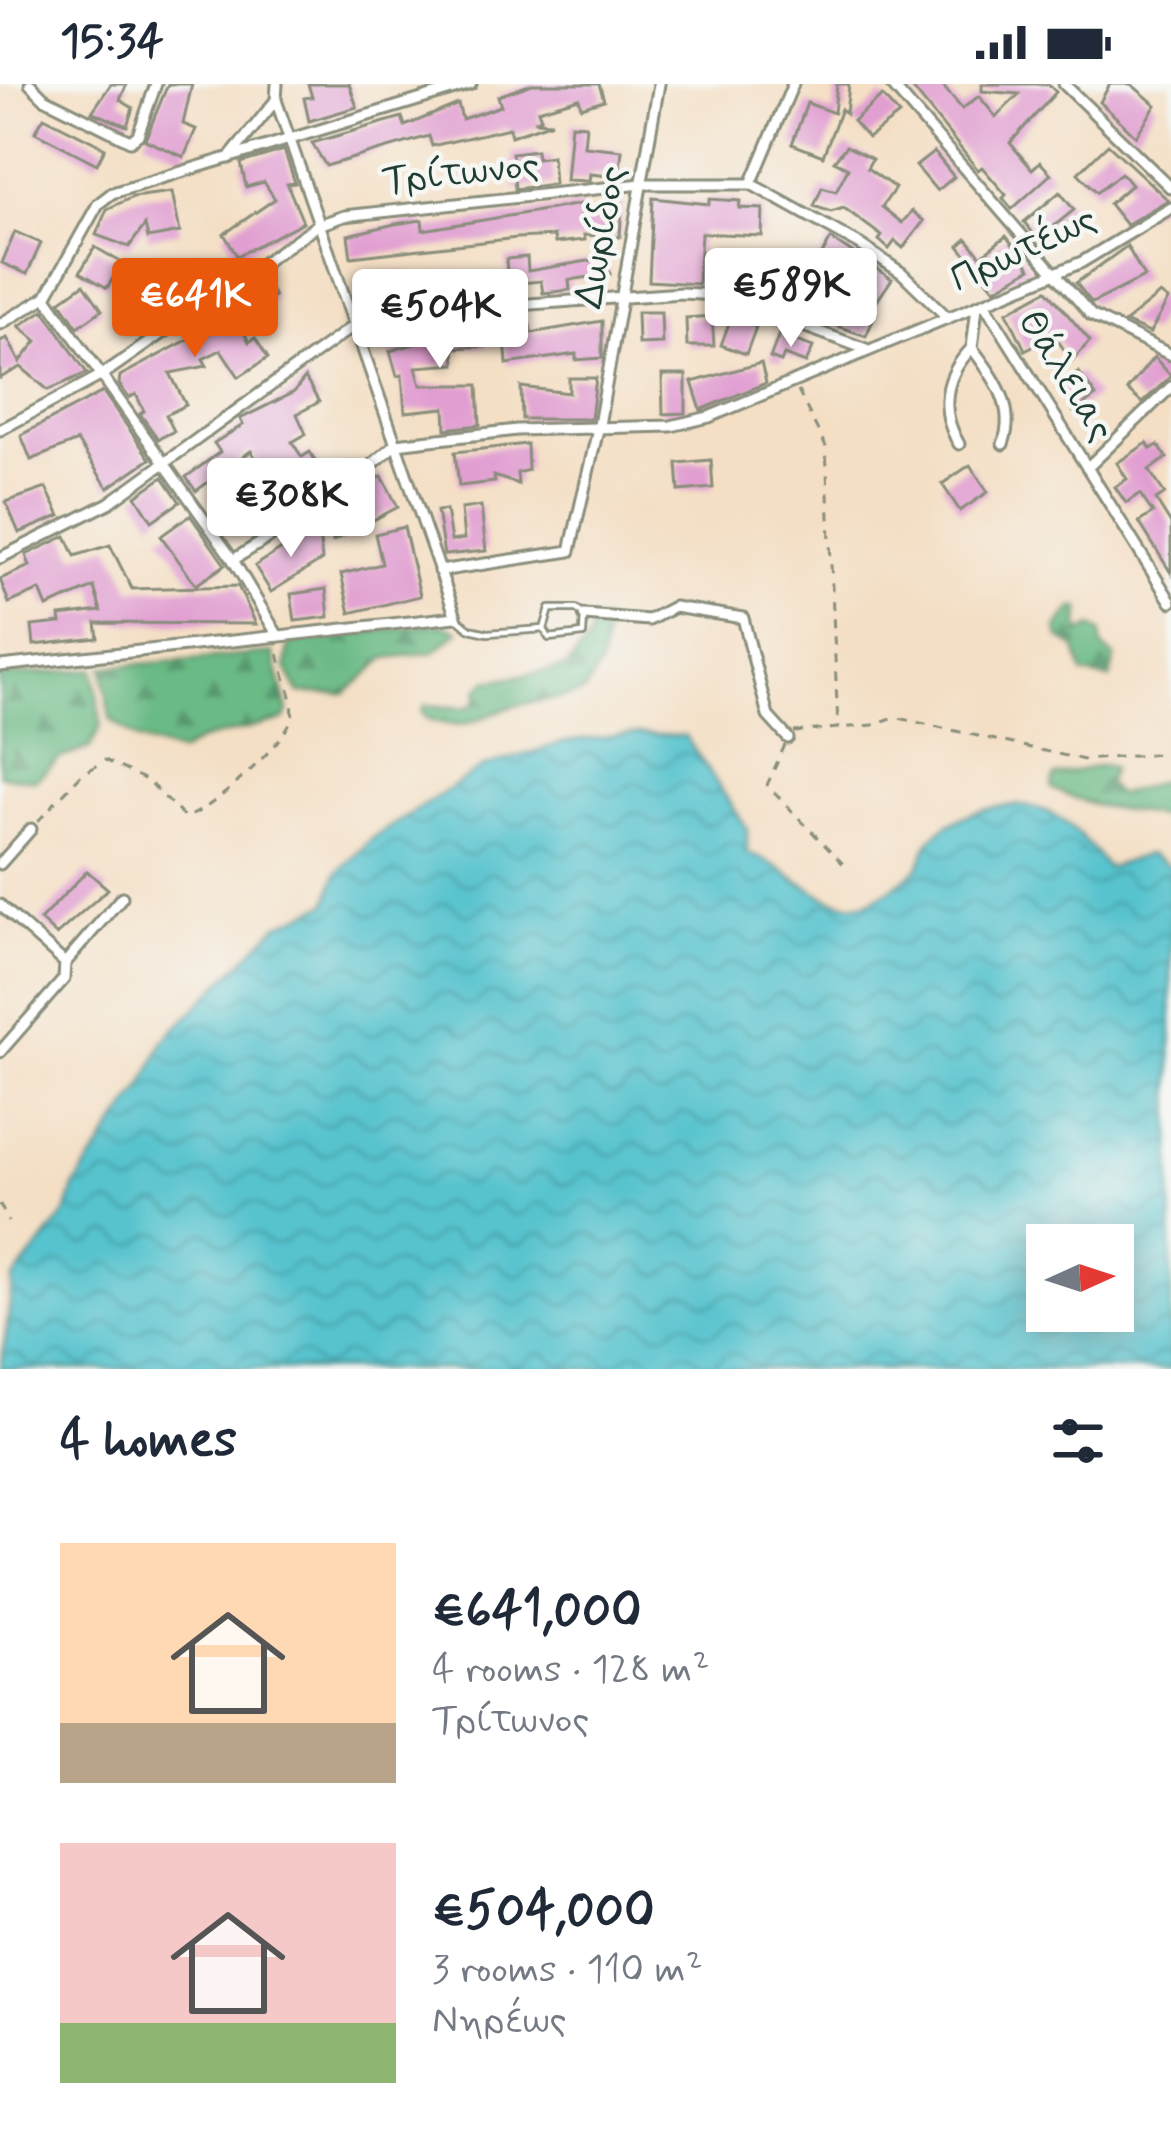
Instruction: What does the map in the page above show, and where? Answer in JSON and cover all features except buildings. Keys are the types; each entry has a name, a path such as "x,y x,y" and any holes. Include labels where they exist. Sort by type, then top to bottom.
{"street":[{"path":"30,84 43,97 130,141 138,135 156,84"},
{"path":"0,666 456,617 355,321 316,226 276,100 277,84"},
{"path":"0,324 46,297 104,198 471,84"},
{"name":"Δωρίδος","path":"439,571 568,553 599,425 659,84"},
{"path":"751,184 793,84"},
{"path":"891,84 1054,274 1106,326 1171,355"},
{"path":"1064,84 1171,188"},
{"path":"230,158 276,100"},
{"name":"Τρίτωνος","path":"0,430 102,375 316,226 342,216 642,184 751,184 902,273 948,318"},
{"name":"Πρωτέως","path":"396,443 599,425 671,426 794,384 866,349 981,306 1054,274 1171,208"},
{"path":"0,558 109,503 355,321 399,312 718,296 866,349"},
{"path":"46,297 233,560 278,636"},
{"path":"959,444 950,430 946,398 951,373 972,348 981,306"},
{"name":"Θάλειας","path":"981,306 1171,602"},
{"path":"972,348 1003,395 1008,430 1003,444"},
{"path":"1087,468 1171,387"},
{"path":"233,560 335,496 396,443"},
{"path":"1159,584 1171,577"},
{"path":"584,614 649,620 674,607 743,618 768,716 788,738"},
{"path":"0,864 31,829"},
{"path":"0,1052 64,979 65,963 122,897"},
{"path":"0,905 65,963"}],"lane":[{"path":"550,609 584,614 578,638 552,638 544,629 550,609"},
{"path":"456,617 470,629 488,634 544,629"}],"path":[{"path":"794,384 826,447 838,730"},
{"path":"31,829 80,776 105,760 148,781 184,817 196,817 221,799 288,731 292,703 283,682 278,636"},
{"path":"849,871 767,785 788,738 806,729 838,730 894,717 1084,760 1171,753"},
{"path":"0,1204 8,1222"}],"green space":[{"path":"1073,608 1080,608 1079,633 1092,627 1101,632 1102,647 1115,658 1110,679 1083,674 1076,648 1060,638 1057,628"},
{"path":"593,620 607,622 600,666 584,692 517,705 460,724 426,718 422,711 425,705 466,708 477,701 478,689 487,681 566,668 589,639"},
{"path":"441,624 459,631 434,652 386,658 345,694 299,693 286,668 289,645 309,638"},
{"path":"273,653 288,711 284,720 201,740 180,753 138,740 110,719 103,667"},
{"path":"94,669 101,725 90,748 60,758 35,780 0,775 0,676"},
{"path":"1104,765 1112,768 1107,783 1117,795 1171,778 1171,818 1097,805 1051,788 1054,776"}],"water":[{"path":"633,734 685,736 747,828 747,853 849,904 869,901 907,877 920,864 929,842 947,825 1005,806 1054,815 1107,868 1149,854 1171,867 1171,1369 1,1369 13,1280 67,1211 74,1187 144,1084 164,1040 278,925 327,904 337,873 373,838 483,767 565,742"}]}
